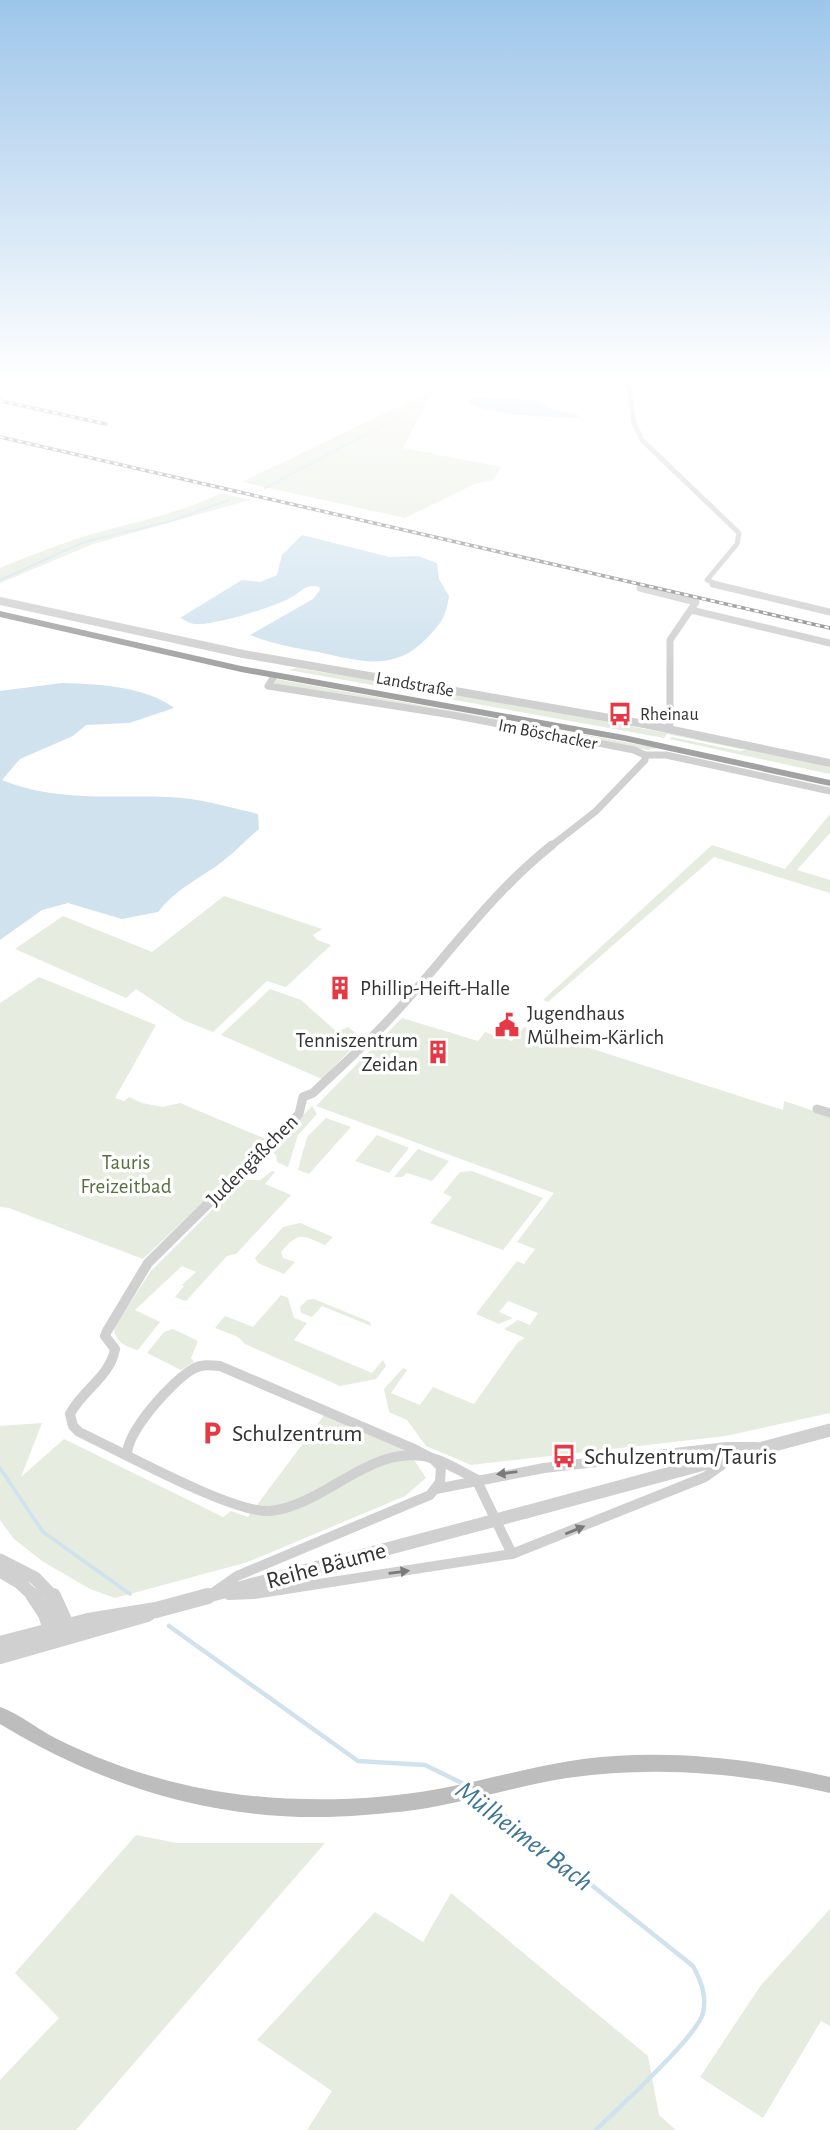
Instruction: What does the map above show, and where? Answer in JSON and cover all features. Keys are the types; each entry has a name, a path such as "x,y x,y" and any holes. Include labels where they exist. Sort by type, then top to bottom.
{"highway":[{"path":"0,611 246,665 626,733 830,777"},
{"path":"0,611 241,669 624,738 830,783"}],"main road":[{"path":"0,1715 56,1749 99,1769 149,1786 201,1798 264,1807 339,1809 438,1797 589,1767 666,1763 747,1768 830,1785"}],"street":[{"path":"682,478 739,533 737,544 707,580 713,584 830,612"},
{"path":"640,588 696,602 670,640 670,724 667,728"},
{"name":"Landstraße","path":"0,601 286,666 667,728 830,763"},
{"path":"691,610 830,643"},
{"name":"Im Böschacker","path":"271,681 268,686 280,689 452,715 645,755 666,755 830,791"},
{"name":"Judengäßchen","path":"433,1459 416,1455 387,1457 368,1464 302,1504 267,1513 234,1505 79,1432 73,1426 70,1414 75,1403 110,1366 115,1352 106,1336 107,1331 148,1263 292,1122 302,1109 303,1097 313,1093 394,1015 428,973 531,861 596,811 637,770 645,760 645,755"},
{"path":"817,1109 830,1113"},
{"path":"127,1455 127,1445 135,1431 196,1367 220,1366 476,1479 512,1554"},
{"name":"Reihe Bäume","path":"0,1644 53,1636 132,1612 156,1610 830,1430"},
{"path":"210,1595 237,1577 423,1499 436,1489 476,1479 727,1447 765,1447"},
{"path":"210,1595 254,1594 512,1554 705,1477 734,1456"},
{"path":"433,1459 442,1471 436,1489"},
{"path":"0,1560 29,1574 54,1595 64,1611 69,1632"},
{"path":"0,1572 21,1583 39,1600 53,1636"},
{"name":"Reihe Bäume","path":"0,1656 53,1636"}],"green space":[{"path":"249,478 494,478 477,483 405,518 242,482"},
{"path":"221,493 250,500 93,544 0,583 0,568 76,539 178,510"},
{"path":"296,668 499,701 744,748 667,734 664,738 289,670"},
{"path":"276,679 658,748 648,750 277,685 274,682"},
{"path":"672,737 740,751 747,749 830,767 830,774 669,739"},
{"path":"830,814 830,833 797,870 830,880 830,893 714,857 548,1002 543,1000 712,845 785,869"},
{"path":"224,896 322,929 313,935 317,940 331,945 286,987 267,981 213,1032 183,1020 136,989 126,998 15,949 63,916 152,952"},
{"name":"Tauris Freizeitbad","path":"39,977 156,1025 115,1098 124,1101 129,1097 163,1107 180,1103 268,1140 143,1259 9,1208 0,1207 0,1003"},
{"path":"270,989 301,1000 337,1032 348,1027 362,1038 322,1079 221,1035"},
{"path":"402,1018 478,1041 485,1032 512,1041 524,1027 783,1110 784,1101 830,1116 830,1413 726,1436 471,1465 426,1446 407,1420 389,1412 384,1389 403,1368 407,1370 391,1393 420,1405 433,1387 474,1404 518,1342 525,1338 504,1329 518,1320 530,1325 538,1313 508,1301 499,1312 513,1318 499,1324 476,1314 517,1261 524,1264 535,1249 517,1242 554,1193 316,1106"},
{"path":"312,1106 317,1114 298,1135 288,1167 277,1162 276,1155 271,1150"},
{"path":"326,1118 351,1127 309,1174 298,1170 307,1137"},
{"path":"377,1135 409,1148 389,1173 355,1161"},
{"path":"418,1149 449,1161 432,1181 407,1173 402,1177 394,1177"},
{"path":"272,1171 275,1172 265,1184 291,1195 236,1254 227,1256 186,1301 175,1297 184,1286 182,1285 196,1272 182,1266 135,1310 160,1322 138,1350 122,1343 116,1336 114,1327 151,1271 242,1180 260,1180"},
{"path":"472,1171 543,1198 503,1250 430,1223 452,1197 443,1193 460,1172"},
{"path":"300,1223 333,1237 325,1245 305,1237 292,1241 281,1252 283,1258 295,1262 284,1274 258,1263 255,1258 283,1227"},
{"path":"281,1295 288,1298 294,1318 307,1323 294,1340 372,1373 383,1360 386,1366 376,1379 340,1386 215,1328 225,1316 253,1327"},
{"path":"314,1299 370,1322 371,1326 322,1306 312,1317 301,1313 300,1307 307,1300"},
{"path":"173,1329 198,1341 191,1358 194,1362 181,1370 147,1353 164,1332"},
{"path":"325,1414 407,1449 426,1478 405,1496 248,1562 115,1598 90,1589 42,1561 14,1539 0,1520 0,1426 42,1423 21,1477 64,1439 223,1517 231,1511 248,1517"},
{"path":"136,1835 177,1843 325,1843 76,2130 0,2130 0,2080 59,2018 15,1973"},
{"path":"451,1893 648,2056 659,2115 676,2130 307,2130 332,2091 257,2040 375,1912 423,1942"},
{"path":"830,1909 830,2026 821,2021 763,2118 700,2077 761,1985"}],"water":[{"path":"302,535 389,557 418,556 437,563 439,579 449,596 443,619 428,637 402,656 389,660 362,661 292,647 250,635 313,599 320,590 319,587 307,587 282,602 229,619 195,624 180,618 242,580 260,582 277,575 282,555"},
{"path":"62,683 135,691 174,708 129,723 86,725 73,736 20,759 2,780 63,795 168,797 202,801 258,814 259,829 223,861 178,892 158,912 122,919 68,903 42,910 0,940 0,691"}],"waterway":[{"name":"Mülheimer Bach","path":"265,488 283,478"},
{"name":"Mülheimer Bach","path":"0,580 84,542 168,522 229,500"},
{"name":"Mülheimer Bach","path":"0,1468 43,1532 130,1594"},
{"name":"Mülheimer Bach","path":"169,1626 358,1761 425,1765 466,1785"},
{"name":"Mülheimer Bach","path":"480,1796 693,1966 701,1983 704,2007 698,2024 672,2055 596,2130"}],"railway":[{"path":"180,478 830,628"}],"place":[{"name":"Rheinau","path":"620,714"},
{"name":"Phillip-Heift-Halle","path":"340,988"},
{"name":"Jugendhaus Mülheim-Kärlich","path":"507,1025"},
{"name":"Tenniszentrum Zeidan","path":"438,1052"},
{"name":"Schulzentrum","path":"212,1433"},
{"name":"Schulzentrum/Tauris","path":"564,1456"}]}
